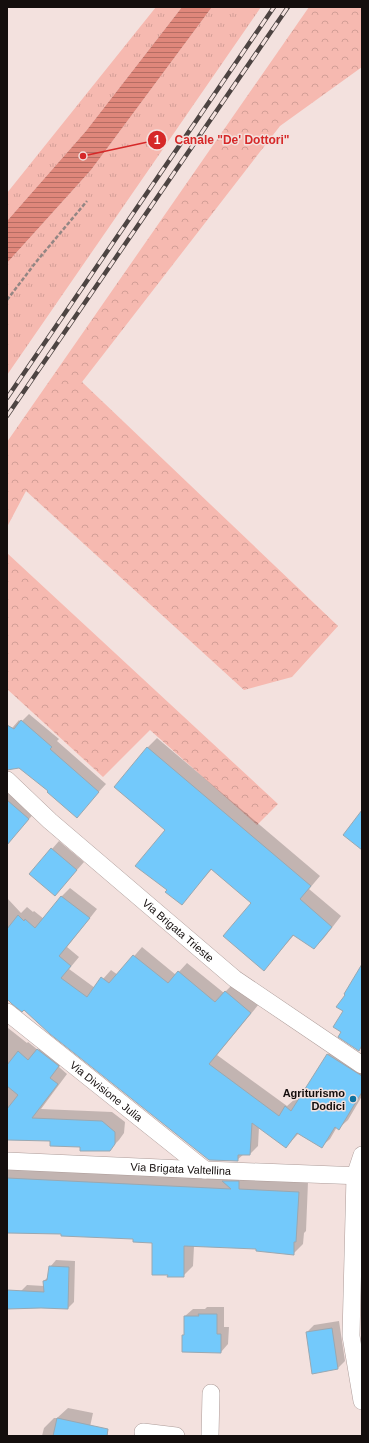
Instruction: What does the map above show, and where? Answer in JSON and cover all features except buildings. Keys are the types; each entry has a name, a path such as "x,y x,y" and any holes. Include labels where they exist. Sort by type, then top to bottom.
{"street":[{"name":"Via Brigata Trieste","path":"7,780 50,821 235,979 362,1065"},
{"name":"Via Divisione Julia","path":"7,1012 205,1170"},
{"path":"362,1155 359,1176 351,1336 362,1401"},
{"name":"Via Brigata Valtellina","path":"7,1161 359,1176"},
{"path":"210,1436 211,1393"},
{"path":"143,1432 176,1436"}],"path":[{"path":"7,300 36,262 87,201"}],"green space":[{"path":"156,7 182,7 86,131 7,221 7,193"},
{"path":"212,7 261,7 7,375 7,263 91,170"},
{"path":"309,7 362,7 362,67 280,126 82,382 338,626 292,677 244,690 26,491 7,527 7,442"},
{"path":"7,553 278,804 257,825 150,730 103,777 7,689"}],"shaded area":[{"path":"182,7 212,7 91,170 7,263 7,221 86,131"}],"railway":[{"path":"7,398 274,7"},
{"path":"7,416 288,7"}],"place":[{"name":"Canale \"De' Dottori\"","path":"83,156"},
{"name":"Agriturismo Dodici","path":"353,1099"}]}
